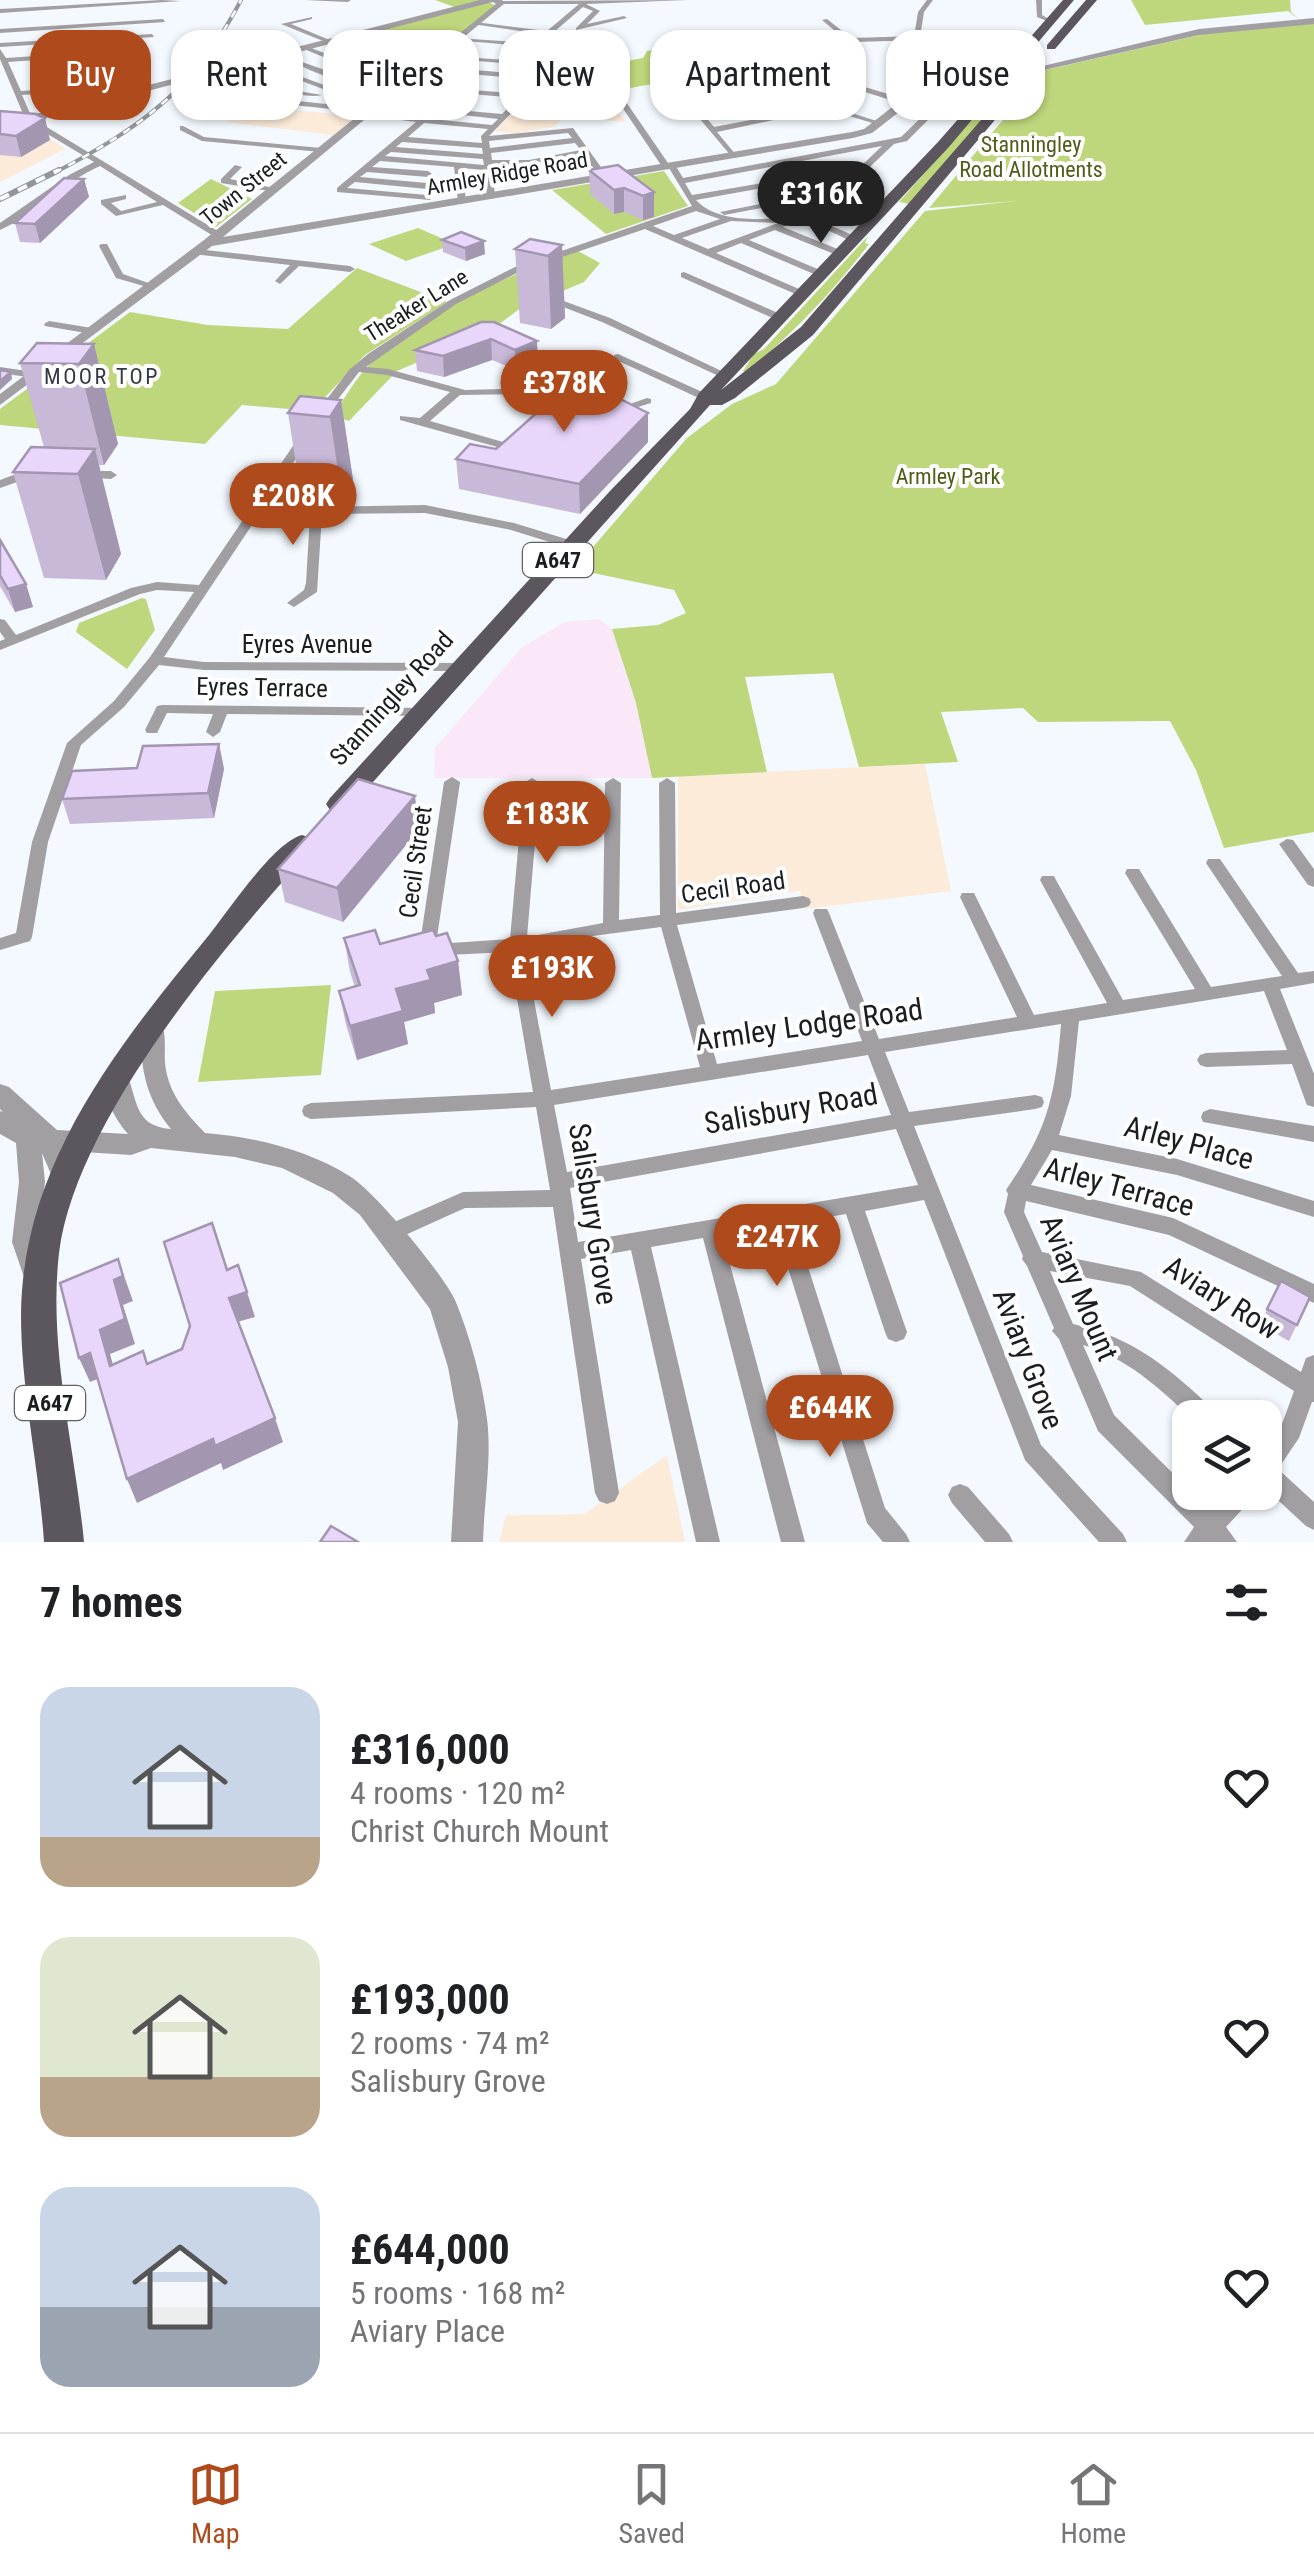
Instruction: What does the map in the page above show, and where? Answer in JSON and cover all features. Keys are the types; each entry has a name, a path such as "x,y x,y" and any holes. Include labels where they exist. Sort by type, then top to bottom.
{"main road":[{"name":"Stanningley Road","path":"1044,30 1069,0"},
{"name":"A647","path":"1045,53 1092,0"},
{"path":"1045,42 1065,31"},
{"name":"Stanningley Road","path":"53,1139 117,1079 274,875 460,667 702,404 729,384 781,318 966,120"},
{"name":"A647","path":"729,384 767,375 987,120"},
{"path":"880,211 906,214"},
{"name":"A647","path":"53,1139 65,1178 46,1244 39,1314 64,1542"}],"street":[{"path":"308,0 332,4 348,0"},
{"path":"376,30 496,1 582,4 685,0"},
{"path":"920,30 917,24 930,0"},
{"path":"1039,0 1039,16 1050,22"},
{"path":"0,8 179,1"},
{"path":"2,52 152,36 179,1"},
{"name":"Town Street","path":"468,30 496,1"},
{"path":"568,30 623,16 599,2"},
{"path":"476,24 527,30 557,4"},
{"path":"578,28 596,10 582,4"},
{"path":"556,30 582,4"},
{"path":"82,6 171,10"},
{"path":"78,26 82,6"},
{"path":"310,18 284,24 323,39"},
{"path":"826,20 838,30"},
{"path":"1045,66 1199,32 1314,21"},
{"path":"2,52 78,26 152,36"},
{"path":"2,52 152,36"},
{"path":"303,49 323,44"},
{"path":"306,48 323,55"},
{"path":"2,52 30,53"},
{"path":"2,52 29,118 166,202 207,244 296,264 350,269"},
{"path":"0,85 13,83"},
{"path":"17,93 30,92"},
{"path":"630,115 694,203 710,214 730,218 803,218 880,211"},
{"name":"Armley Ridge Road","path":"207,244 426,203 462,201 868,131 886,117"},
{"path":"0,126 29,118"},
{"path":"866,118 879,122"},
{"name":"Town Street","path":"0,401 207,244 359,120"},
{"path":"428,169 426,203 340,190 422,120 493,127"},
{"path":"491,196 487,155 493,127 500,120"},
{"path":"706,120 732,155"},
{"path":"714,130 766,120"},
{"path":"682,182 904,139 923,120"},
{"path":"184,128 202,138 321,150"},
{"path":"412,130 530,174 594,163"},
{"path":"365,169 458,166 570,130 604,177"},
{"path":"400,139 529,162 586,152"},
{"path":"388,149 487,155 578,140"},
{"path":"708,252 803,218 844,188 892,142"},
{"path":"787,146 830,173 844,188"},
{"path":"376,158 428,169"},
{"path":"0,226 26,211 65,178 97,161"},
{"path":"458,166 462,201"},
{"path":"238,167 224,181 274,189"},
{"name":"Theaker Lane","path":"0,944 24,937 40,842 74,743 119,704 154,660 282,468 357,369 453,302 495,280 694,203 830,173"},
{"path":"352,179 427,186"},
{"path":"710,214 844,188"},
{"path":"123,198 104,202 130,220"},
{"path":"120,214 166,202"},
{"path":"674,238 730,218"},
{"path":"803,218 854,239"},
{"path":"644,224 803,294"},
{"path":"776,228 842,254"},
{"path":"741,240 824,274"},
{"path":"104,246 119,276 151,287"},
{"path":"280,281 296,264"},
{"path":"684,275 781,318"},
{"path":"561,303 606,320 729,384"},
{"path":"50,324 92,331"},
{"path":"618,358 702,404"},
{"path":"357,369 388,372 458,392 579,389 600,380"},
{"path":"0,370 34,375"},
{"path":"579,389 593,397"},
{"path":"422,422 458,392"},
{"path":"607,404 621,412 647,400"},
{"path":"404,418 516,448"},
{"path":"282,468 300,470"},
{"path":"0,484 19,477 111,476"},
{"path":"294,603 310,592 316,510"},
{"path":"253,512 436,510 572,545"},
{"path":"0,623 6,643 136,592 158,586 200,589"},
{"name":"Eyres Avenue","path":"154,660 204,666 460,667"},
{"name":"Eyres Terrace","path":"152,730 162,709 420,712"},
{"path":"213,732 222,709"},
{"name":"Cecil Street","path":"418,950 452,782"},
{"name":"Salisbury Grove","path":"532,783 517,945 608,1494"},
{"path":"611,928 613,783"},
{"path":"667,783 668,921 710,1070"},
{"path":"1287,844 1314,881"},
{"path":"1214,863 1293,979"},
{"path":"1133,873 1206,993"},
{"path":"1048,880 1119,1008"},
{"path":"968,897 1029,1023"},
{"name":"Cecil Road","path":"418,950 517,945 803,902"},
{"name":"Aviary Grove","path":"821,913 1033,1452 1114,1542"},
{"name":"Armley Lodge Road","path":"311,1112 542,1099 1314,976"},
{"path":"1268,984 1278,1000 1314,1100"},
{"path":"1016,1190 1048,1140 1060,1104 1070,1016"},
{"path":"153,1028 154,1084 196,1140"},
{"path":"1206,1060 1299,1057"},
{"path":"117,1079 118,1095 128,1118 152,1138"},
{"path":"0,1094 53,1139"},
{"name":"Salisbury Road","path":"392,1232 462,1200 560,1190 903,1120 1035,1102"},
{"path":"1210,1117 1314,1134"},
{"path":"0,1120 53,1139 130,1146 152,1138 235,1146 300,1165 342,1185 392,1232 442,1303 462,1367 473,1422 467,1542"},
{"path":"40,1286 25,1242 32,1182 53,1139"},
{"name":"Arley Place","path":"1048,1140 1177,1166 1314,1210"},
{"name":"Aviary Mount","path":"1016,1190 1014,1212 1032,1259 1106,1423 1211,1537"},
{"name":"Arley Terrace","path":"1016,1190 1172,1227 1314,1294"},
{"path":"569,1252 930,1191"},
{"path":"853,1205 896,1332"},
{"path":"783,1218 876,1515 898,1542"},
{"path":"711,1230 792,1542"},
{"path":"639,1240 708,1542"},
{"name":"Aviary Row","path":"1032,1259 1134,1278 1311,1390"},
{"path":"1063,1331 1107,1340 1148,1363 1188,1400"},
{"path":"1282,1444 1311,1390 1314,1365"},
{"path":"1282,1487 1314,1518"},
{"path":"960,1495 1001,1542"},
{"path":"1211,1537 1231,1510"}],"shaded area":[{"path":"303,111 323,113 323,120 351,120 334,135 225,122 303,120"},
{"path":"506,120 561,120 554,127 516,133 495,131"},
{"path":"34,127 65,149 0,182 0,130"},
{"path":"599,619 612,629 636,703 652,778 434,778 435,748 522,647 565,622"},
{"path":"925,764 951,891 805,909 800,891 678,910 678,776"},
{"path":"667,1455 685,1542 499,1542 506,1515 584,1514"}],"green space":[{"path":"435,0 484,0 499,7 470,30 382,29 457,8"},
{"path":"1131,0 1290,0 1291,12 1300,20 1288,11 1145,25"},
{"path":"1314,23 1314,832 1224,848 1196,770 1170,721 1038,722 1023,708 941,712 958,762 859,767 833,673 745,677 767,772 652,778 636,703 612,629 658,625 686,613 674,590 574,569 687,438 732,404 776,384 925,211 1016,201 929,208 1003,120 1045,120 1045,70 1204,34"},
{"path":"650,50 650,84 630,88 630,60 643,58"},
{"path":"982,120 909,204 899,202 969,123"},
{"path":"664,171 688,206 606,234 552,190"},
{"path":"211,179 252,199 216,227 178,203"},
{"path":"418,228 455,244 406,261 369,244"},
{"path":"868,236 865,243 869,244 827,295 764,357 747,372 743,371 754,354 764,349"},
{"path":"578,251 600,263 584,282 518,310 490,331 397,371 349,421 333,416 368,366 420,325 497,283"},
{"path":"357,268 447,302 365,355 312,411 242,405 205,444 0,425 0,409 130,312 208,325 288,329"},
{"path":"146,599 155,630 127,669 76,632 79,623"},
{"path":"331,985 321,1075 198,1082 215,991"}],"building":[{"path":"0,111 30,114 30,120 42,120 16,136 0,134"},
{"path":"618,165 654,192 643,196 624,188 614,190 589,170"},
{"path":"64,178 84,179 35,224 15,223"},
{"path":"461,232 484,241 465,248 442,240"},
{"path":"530,239 562,245 548,256 515,249"},
{"path":"481,322 494,322 537,341 515,350 491,339 443,356 415,350"},
{"path":"37,343 94,344 79,364 20,363"},
{"path":"577,377 648,413 579,484 456,459 470,444 496,449"},
{"path":"300,396 341,400 330,417 288,413"},
{"path":"31,447 95,449 78,474 13,472"},
{"path":"0,540 26,584 8,589 0,575"},
{"path":"219,744 208,793 62,799 72,771 137,768 143,746"},
{"path":"358,779 415,796 337,888 278,869"},
{"path":"375,930 380,944 433,930 436,936 447,933 458,961 427,970 431,980 396,989 403,1011 350,1026 339,991 360,985 344,938"},
{"path":"212,1223 227,1270 238,1265 247,1292 229,1298 275,1418 215,1446 213,1439 127,1479 90,1353 79,1358 60,1283 118,1259 123,1276 114,1280 125,1319 100,1330 110,1366 143,1351 147,1364 182,1349 190,1326 164,1242"},
{"path":"1281,1281 1310,1297 1297,1325 1267,1309"},
{"path":"331,1526 358,1542 320,1542"}],"railway":[{"path":"54,173 114,139 163,103 205,58 241,0"},
{"path":"0,199 59,170"}],"district":[{"name":"MOOR TOP","path":"102,376"}],"park label":[{"name":"Stanningley Road Allotments","path":"1031,156"},
{"name":"Armley Park","path":"948,476"}]}
